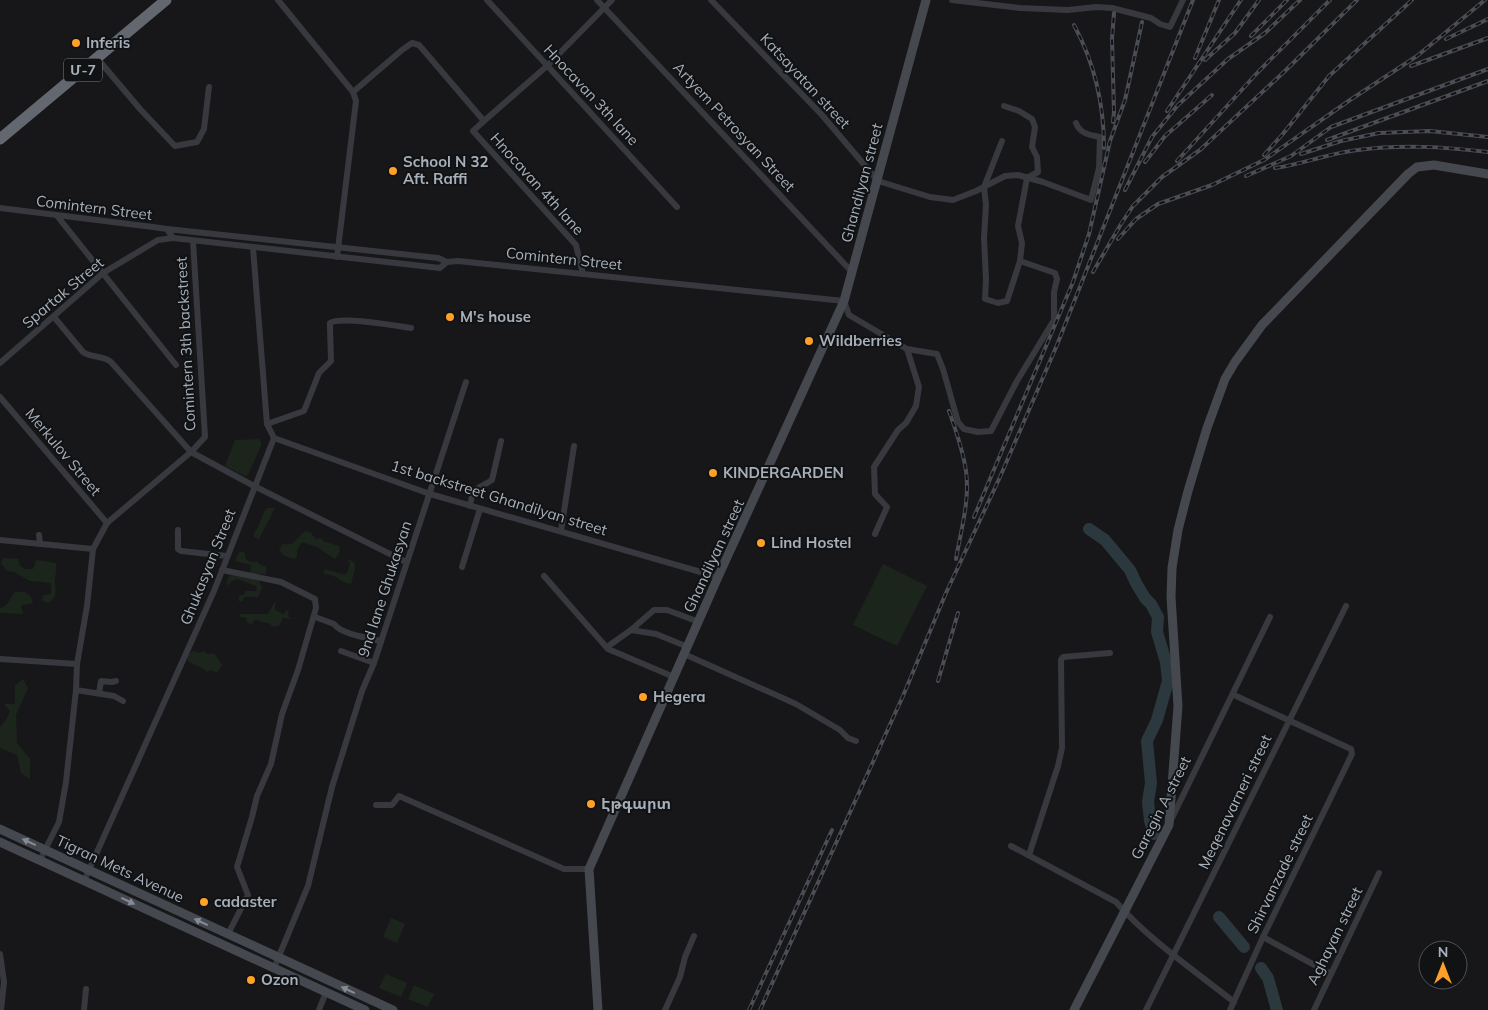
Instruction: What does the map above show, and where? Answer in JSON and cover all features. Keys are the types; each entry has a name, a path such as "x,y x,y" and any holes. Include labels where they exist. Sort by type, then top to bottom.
{"highway":[{"name":"Մ-7","path":"0,139 166,0"}],"main road":[{"name":"Ghandilyan street","path":"598,1010 589,869 718,577 844,301 926,0"},
{"path":"1169,825 1178,706 1171,598 1172,568 1178,530 1188,490 1207,428 1225,379 1239,355 1262,325 1408,174 1417,167 1434,165 1488,174"},
{"name":"Garegin A street","path":"1074,1010 1169,825"},
{"name":"Tigran Mets Avenue","path":"0,829 392,1010"},
{"name":"Tigran Mets Avenue","path":"0,842 365,1010"}],"street":[{"path":"278,0 353,92 356,101 337,257"},
{"name":"Hnocavan 3th lane","path":"487,0 677,207"},
{"name":"Artyem Petrosyan Street","path":"597,0 852,272"},
{"path":"484,121 547,66 612,0"},
{"name":"Katsayatan street","path":"711,0 822,115 878,181"},
{"path":"952,0 1020,8 1068,10 1096,6 1151,18 1160,24 1170,27 1183,0"},
{"name":"Hnocavan 4th lane","path":"353,92 402,50 412,43 419,45 484,121 473,131 576,245 583,274"},
{"path":"97,58 174,146 197,142 204,129 208,86"},
{"path":"1004,106 1019,111 1032,119 1035,127 1032,147 1037,157 1038,172 1027,178"},
{"path":"878,181 930,197 953,200 1005,176 1018,175 1092,200 1099,168 1100,137 1084,133 1077,128 1076,123"},
{"path":"1002,141 984,187 986,205 984,238 985,299 998,303 1007,301 1020,262 1022,243 1018,226 1027,178"},
{"name":"Comintern Street","path":"0,208 58,217 167,229 173,238 253,248 440,268 448,262 458,261 844,301"},
{"path":"58,217 176,365"},
{"path":"167,229 438,258 448,262"},
{"name":"Spartak Street","path":"0,363 103,273 158,240 173,238"},
{"name":"Comintern 3th backstreet","path":"93,549 107,523 191,452 205,437 193,240"},
{"path":"253,248 267,424 274,438"},
{"path":"844,301 849,315 907,349 936,354 943,369 958,422 964,428 978,432 991,432 1017,381 1054,320 1054,292 1058,279 1055,273 1020,262"},
{"path":"54,317 83,352 111,362 191,452 254,486 406,562"},
{"path":"267,424 304,411 320,372 331,361 330,323 334,321 352,321 411,328"},
{"path":"875,534 887,507 874,494 874,467 916,406 919,386 907,349"},
{"name":"9nd lane Ghukasyan","path":"274,968 308,886 332,787 362,691 374,663 466,382"},
{"name":"Merkulov Street","path":"0,397 107,523"},
{"name":"1st backstreet Ghandilyan street","path":"274,438 430,494 718,577"},
{"name":"Ghukasyan Street","path":"84,881 222,570 274,438"},
{"path":"470,506 475,489 492,480 501,441"},
{"path":"561,531 574,446"},
{"path":"462,567 480,509"},
{"path":"178,530 178,549 181,551 227,556"},
{"path":"39,535 40,544"},
{"path":"0,540 93,549 87,606 77,664 66,782 59,822 40,860"},
{"path":"222,570 280,582 315,599 315,618 282,714 271,764 257,796 237,867 248,895 228,934"},
{"path":"544,576 607,647 674,677"},
{"name":"Meqenavarneri street","path":"1146,1010 1346,606"},
{"path":"607,647 654,610 667,610 699,622"},
{"name":"Garegin A street","path":"1169,825 1234,695 1270,617"},
{"path":"315,618 334,624 344,631 381,641"},
{"path":"631,630 656,634 686,651 796,704 840,730 848,738 856,741"},
{"path":"341,651 374,663"},
{"path":"1029,855 1062,748 1061,660 1063,657 1110,653"},
{"path":"0,659 77,664"},
{"path":"99,694 101,680 113,681 108,695"},
{"path":"76,690 114,696 123,701"},
{"path":"1234,695 1289,721"},
{"name":"Shirvanzade street","path":"1230,1010 1263,937 1352,754 1351,749 1289,721"},
{"path":"376,805 392,805 399,796 564,869 589,869"},
{"path":"1011,846 1116,902 1174,954 1234,1002"},
{"name":"Aghayan street","path":"1314,1010 1379,873"},
{"path":"666,1010 694,936"},
{"path":"1263,937 1332,974"},
{"path":"0,954 4,982 1,1010"},
{"path":"84,1010 86,989"},
{"path":"319,1010 326,992"}],"shaded area":[{"path":"259,439 261,446 248,475 245,476 225,466 235,440"},
{"path":"267,508 275,508 259,539 254,537 254,533"},
{"path":"305,531 310,532 316,539 321,538 323,541 339,546 340,551 335,559 317,547 302,542 297,550 297,557 294,559 284,556 279,550 283,543 293,543"},
{"path":"240,551 245,553 245,558 250,562 257,562 266,566 266,574 250,572 251,565 235,561"},
{"path":"3,558 18,559 20,566 26,569 33,569 36,560 56,563 56,593 54,598 48,603 42,600 43,595 51,594 51,583 30,581 14,572 7,571 1,563"},
{"path":"347,559 354,562 355,568 351,584 331,575 323,574 325,569 345,575 350,563"},
{"path":"883,564 927,586 897,646 853,625"},
{"path":"231,575 259,580 262,588 258,597 244,597 242,602 239,601 239,596 243,595 246,591 257,591 256,586 237,579 230,582 229,586 227,583"},
{"path":"15,592 25,592 33,602 21,605 23,614 0,613 0,608 8,604"},
{"path":"279,601 275,604 275,610 284,614 286,610 289,612 288,616 292,619 283,618 279,626 273,627 269,623 259,620 254,620 252,624 246,621 247,618 240,617 239,614 268,614 274,603"},
{"path":"193,651 200,653 203,651 208,654 214,653 222,665 217,673 210,670 207,672 187,660 188,655"},
{"path":"23,679 28,688 16,715 17,743 30,759 30,779 21,773 17,755 0,748 0,727 10,711 4,704 15,704 15,685"},
{"path":"391,918 405,924 397,943 383,937"},
{"path":"386,974 407,983 401,997 379,988"},
{"path":"414,985 434,994 428,1007 408,999"}],"waterway":[{"path":"1089,529 1105,540 1130,570 1158,617 1157,632 1166,662 1168,681 1157,720 1147,741 1151,783 1148,802 1150,821 1154,834"},
{"path":"1219,917 1244,947"},
{"path":"1261,968 1268,978 1277,1010"}],"railway":[{"path":"760,1010 903,696 946,593 1000,477 1057,345 1193,0"},
{"path":"1195,58 1219,0"},
{"path":"1167,111 1241,0"},
{"path":"1205,60 1235,33 1259,0"},
{"path":"1251,36 1287,0"},
{"path":"1125,190 1152,137 1178,105 1228,59 1265,33 1300,0"},
{"path":"1177,161 1258,72 1330,0"},
{"path":"1093,272 1133,206 1162,177 1200,150 1285,71 1357,0"},
{"path":"1264,155 1329,76 1412,0"},
{"path":"1118,239 1136,219 1158,204 1212,185 1264,160 1417,56 1485,0"},
{"path":"1113,122 1112,39 1114,13"},
{"path":"1446,39 1488,19"},
{"path":"974,517 1073,282 1089,234 1110,141 1125,100 1142,22"},
{"path":"1074,25 1088,54 1097,84 1104,131 1104,148"},
{"path":"1411,66 1488,38"},
{"path":"1246,176 1291,156 1331,127 1488,69"},
{"path":"1327,140 1488,81"},
{"path":"1145,162 1165,136 1212,95"},
{"path":"1301,154 1341,141 1379,133 1430,131 1488,137"},
{"path":"1275,168 1348,151 1374,148 1423,147 1488,152"},
{"path":"949,411 963,456 967,482 964,515 956,559"},
{"path":"938,681 958,613"},
{"path":"749,1010 832,830"}],"place":[{"name":"Inferis","path":"76,43"},
{"name":"School N 32 Aft. Raffi","path":"393,171"},
{"name":"M's house","path":"450,317"},
{"name":"Wildberries","path":"809,341"},
{"name":"KINDERGARDEN","path":"713,473"},
{"name":"Lind Hostel","path":"761,543"},
{"name":"Hegera","path":"643,697"},
{"name":"Էթգարտ","path":"591,804"},
{"name":"cadaster","path":"204,902"},
{"name":"Ozon","path":"251,980"}]}
